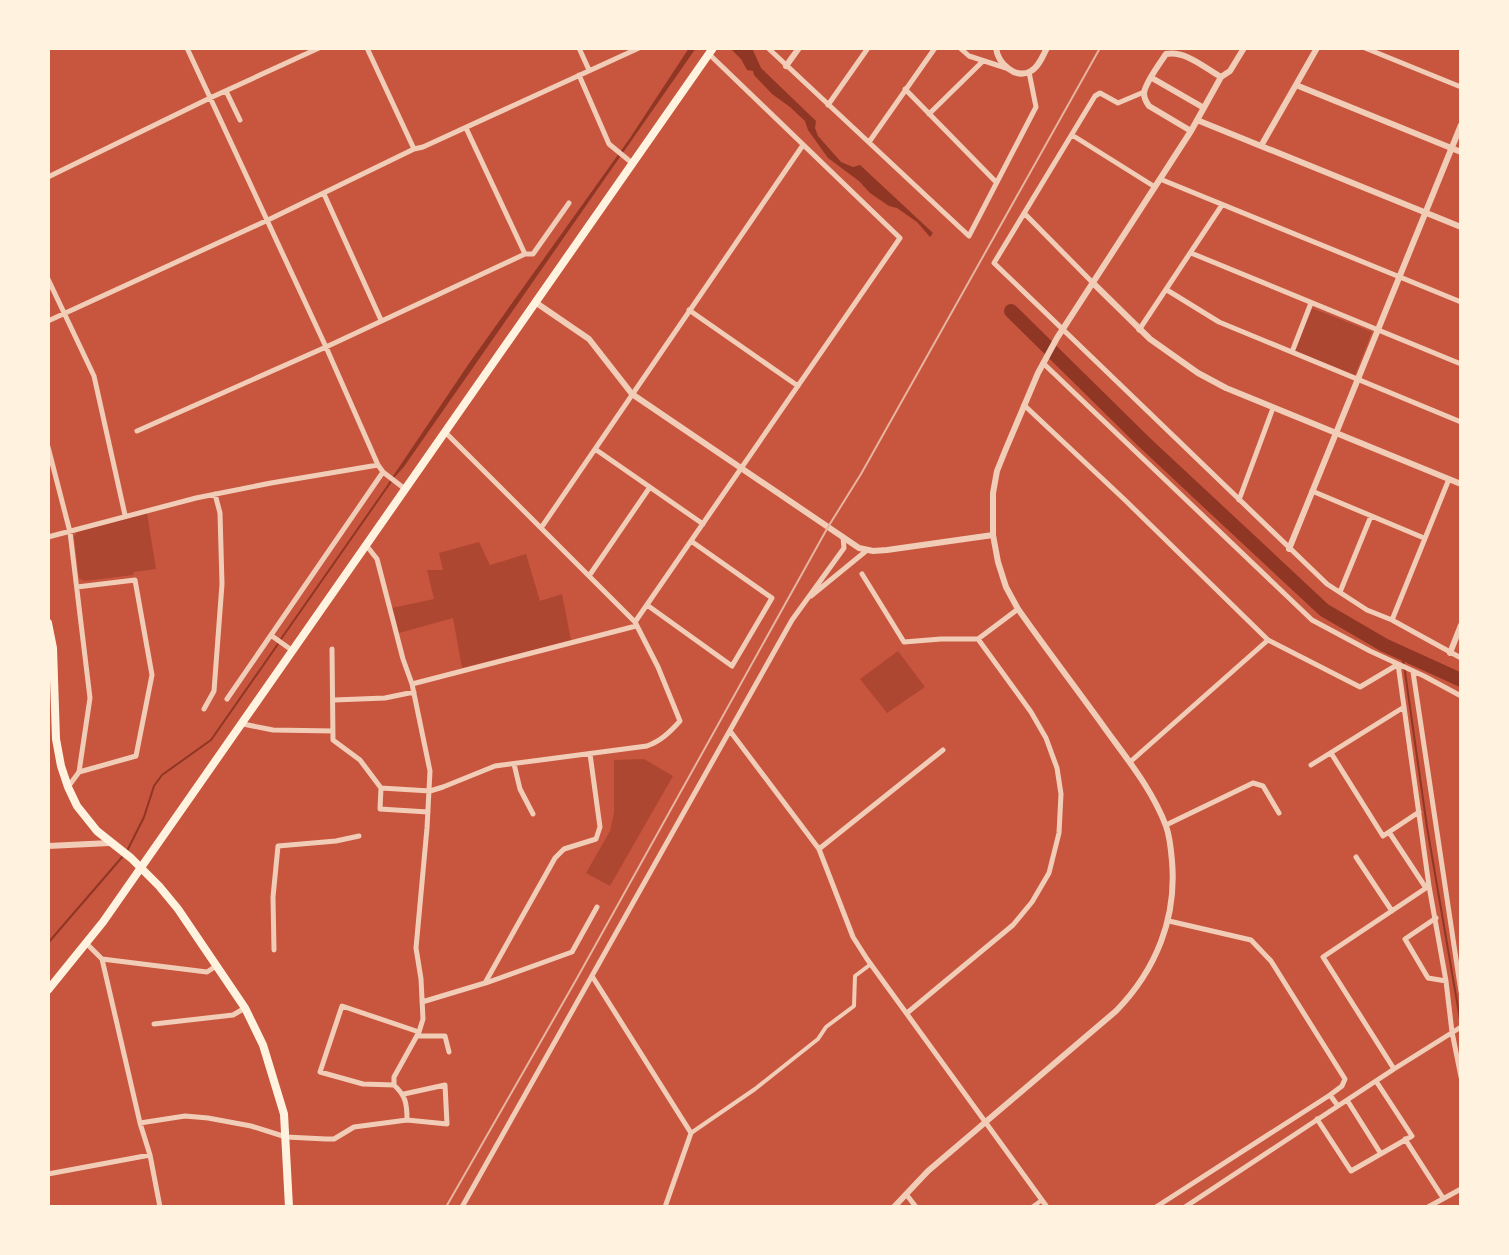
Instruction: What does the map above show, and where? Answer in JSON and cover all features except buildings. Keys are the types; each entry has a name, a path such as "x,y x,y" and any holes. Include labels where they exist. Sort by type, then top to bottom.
{"main road":[{"path":"48,990 87,944 243,724 289,648 366,545 401,486 444,432 711,51"},
{"path":"48,623 53,648 56,739 68,787 86,818 141,868 178,909 245,1008 263,1045 284,1114 289,1207"}],"street":[{"path":"187,48 378,465 401,486"},
{"path":"48,177 319,48"},
{"path":"367,48 414,149"},
{"path":"579,48 589,70"},
{"path":"48,321 324,194 414,149 639,48"},
{"path":"768,48 969,236 1036,107 1029,72"},
{"path":"786,66 799,48"},
{"path":"828,105 868,48"},
{"path":"869,142 935,48"},
{"path":"960,48 969,56 1021,73 1036,68 1047,48"},
{"path":"996,48 998,57 1007,68"},
{"path":"894,1207 928,1171 1127,1000 1149,969 1164,938 1174,877 1166,825 1153,797 1130,762 1018,609 1006,587 993,535 993,493 997,471 1024,405 1057,338 1191,131 1221,77 1230,71 1244,48"},
{"path":"1261,146 1317,48"},
{"path":"1365,48 1461,87"},
{"path":"334,700 385,698 636,624 900,238 711,51"},
{"path":"1221,77 1183,55 1165,51 1144,92 1118,103 1100,93 1095,96 994,263 1327,584 1367,610 1392,620 1461,658"},
{"path":"929,114 983,61"},
{"path":"579,75 609,144 632,163"},
{"path":"1152,78 1204,108"},
{"path":"1296,85 1461,152"},
{"path":"905,89 996,182"},
{"path":"226,91 240,120"},
{"path":"1144,92 1146,101 1154,111 1191,131"},
{"path":"1197,120 1461,227"},
{"path":"1289,549 1461,125"},
{"path":"466,128 525,254"},
{"path":"1072,135 1155,187"},
{"path":"541,528 803,145"},
{"path":"1160,179 1461,302"},
{"path":"324,194 381,320"},
{"path":"137,431 525,254 533,254 569,203"},
{"path":"1139,330 1222,205"},
{"path":"1024,213 1139,330 1198,373 1273,408 1461,484"},
{"path":"1191,253 1461,364"},
{"path":"48,279 94,376 125,515"},
{"path":"1167,290 1219,322 1461,422"},
{"path":"535,302 589,339 632,394 866,551 993,535"},
{"path":"1292,352 1311,303"},
{"path":"689,310 798,386"},
{"path":"1045,360 1312,620 1461,696"},
{"path":"1024,405 1268,640 1360,687 1398,664"},
{"path":"1239,500 1273,408"},
{"path":"381,788 430,791 495,766 657,742 680,721 636,624 444,432"},
{"path":"48,447 70,532 90,698 79,772 68,787"},
{"path":"595,449 703,524"},
{"path":"48,537 215,494 378,465"},
{"path":"227,699 273,637 384,473"},
{"path":"1392,620 1449,479"},
{"path":"589,576 650,487"},
{"path":"1312,491 1424,538"},
{"path":"204,709 214,691 222,584 220,513 215,494"},
{"path":"1340,592 1371,516"},
{"path":"462,1207 792,620 844,548 843,537"},
{"path":"647,605 732,666 772,598 691,541"},
{"path":"366,545 377,559 413,688 427,751 430,791 416,948 423,1019 394,1077 394,1085"},
{"path":"804,602 866,551"},
{"path":"862,574 904,642 978,639 1018,609"},
{"path":"77,587 135,580 152,675 136,756 79,772"},
{"path":"1450,653 1461,625"},
{"path":"273,637 289,648"},
{"path":"907,1013 1013,925 1032,902 1049,873 1059,833 1061,794 1057,768 1046,738 978,639"},
{"path":"1130,762 1268,640"},
{"path":"332,649 333,740 360,760 381,788 380,809 428,812"},
{"path":"1398,664 1428,887 1436,918 1461,1077"},
{"path":"1412,671 1461,992"},
{"path":"1311,765 1404,707"},
{"path":"243,724 273,730 333,731"},
{"path":"730,731 819,849 853,937 1047,1207"},
{"path":"48,739 58,751"},
{"path":"819,849 943,750"},
{"path":"1331,753 1383,836 1419,812"},
{"path":"485,983 555,858 564,849 596,839 600,827 590,754"},
{"path":"514,764 520,789 533,814"},
{"path":"1166,825 1253,783 1263,786 1279,813"},
{"path":"1389,832 1428,887"},
{"path":"274,950 273,897 278,846 359,836"},
{"path":"48,846 110,843"},
{"path":"1356,857 1392,911"},
{"path":"1394,1069 1323,957 1428,887"},
{"path":"422,1002 572,952 597,907"},
{"path":"1436,918 1405,939 1428,978 1446,981"},
{"path":"1156,1207 1330,1095 1342,1086 1345,1079 1271,961 1251,940 1169,921"},
{"path":"87,944 102,959 160,1207"},
{"path":"102,959 207,972 216,966"},
{"path":"665,1207 691,1133 755,1089 854,1006 855,976 871,964"},
{"path":"592,976 691,1133"},
{"path":"407,1120 404,1094 394,1085 363,1084 320,1072 342,1006 418,1034 445,1036 449,1052"},
{"path":"154,1024 233,1015 245,1008"},
{"path":"1185,1207 1461,1027"},
{"path":"1317,1119 1351,1171 1412,1136 1376,1081"},
{"path":"140,1123 185,1116 251,1126 286,1137 334,1139 354,1127 407,1120 447,1124 445,1085 404,1094"},
{"path":"1330,1095 1338,1106"},
{"path":"1347,1100 1381,1154"},
{"path":"1405,1139 1443,1198"},
{"path":"48,1174 150,1155"},
{"path":"1428,1207 1461,1189"},
{"path":"906,1194 916,1207"},
{"path":"1032,1207 1042,1200"}],"shaded area":[{"path":"689,48 696,48 403,468 387,485 470,362 630,138"},
{"path":"730,48 752,48 761,68 816,121 818,136 841,162 853,167 860,165 933,233 930,237 917,222 870,193 828,158 805,121 772,94 753,71 747,70"},
{"path":"1312,308 1372,332 1355,375 1295,351"},
{"path":"147,513 156,569 84,581 79,578 74,537 77,532"},
{"path":"479,542 490,565 526,554 540,601 562,594 571,640 462,668 453,618 399,633 392,608 434,599 427,570 443,570 439,553"},
{"path":"898,651 925,687 887,713 860,679"},
{"path":"644,759 673,776 610,886 586,873 610,831 614,813 614,760"}],"waterway":[{"path":"1011,311 1143,441 1324,610 1384,645 1461,680"},
{"path":"281,639 392,480"},
{"path":"127,851 144,817 154,786 162,775 211,740 278,644"},
{"path":"1400,651 1461,1025"},
{"path":"48,943 123,856"}],"railway":[{"path":"446,1207 1100,48"}]}
